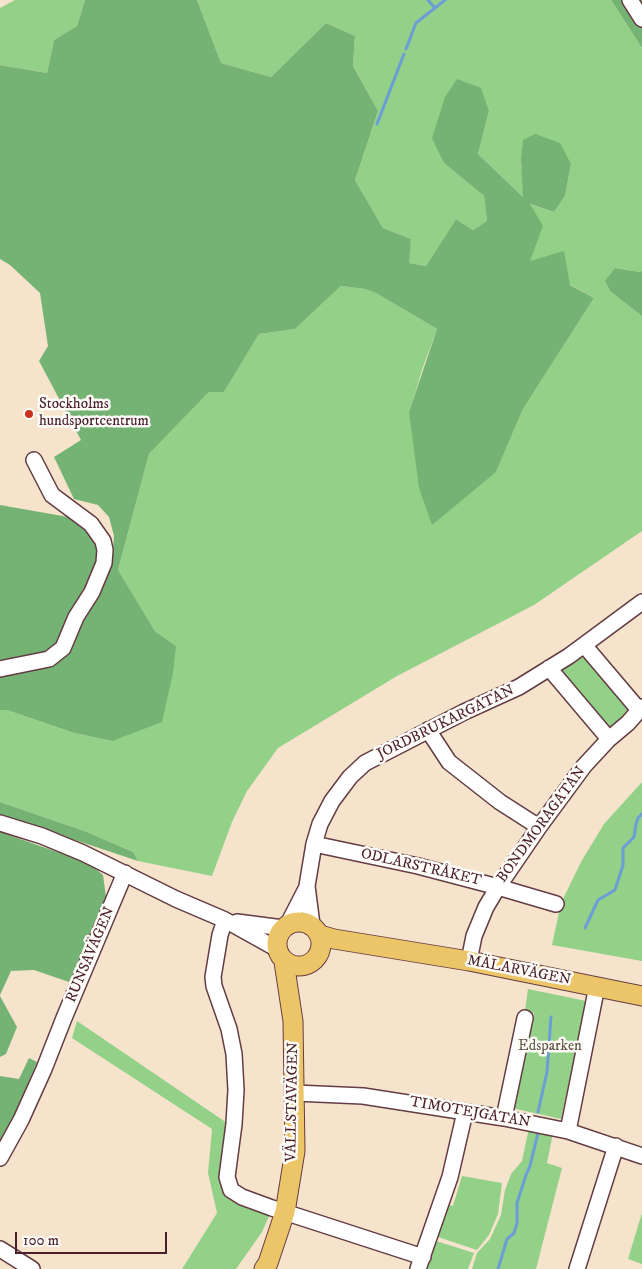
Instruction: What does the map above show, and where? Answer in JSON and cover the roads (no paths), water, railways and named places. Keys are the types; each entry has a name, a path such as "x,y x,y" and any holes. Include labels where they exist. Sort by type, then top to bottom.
{"main road":[{"path":"302,922 316,930 321,946 314,960 298,967 290,965 281,955 278,938 286,926 302,922"},
{"name":"MÄLARVÄGEN","path":"316,930 334,939 469,961 642,996"},
{"name":"MÄLARVÄGEN","path":"314,960 334,952 395,949"},
{"name":"VÄLLSTAVÄGEN","path":"264,1269 268,1263 285,1212 295,1151 294,1021 281,955"},
{"name":"VÄLLSTAVÄGEN","path":"294,1021 302,980 314,960"}],"street":[{"path":"630,0 642,19"},
{"path":"0,668 49,659 63,648 76,617 92,592 104,563 105,550 103,541 90,524 52,495 34,460"},
{"name":"JORDBRUKARGATAN","path":"286,926 307,886 314,844 320,824 332,801 350,777 365,763 428,730 519,687 584,645 642,602"},
{"path":"584,645 640,709"},
{"path":"549,668 609,738"},
{"name":"BONDMORAGATAN","path":"469,961 474,936 486,907 498,887 584,766 609,738 628,723 640,709"},
{"path":"428,730 449,762 500,802 539,827"},
{"path":"0,823 67,846 176,899 226,920 281,955"},
{"name":"ODLARSTRÅKET","path":"314,844 418,866 556,904"},
{"name":"RUNSAVÄGEN","path":"0,1158 21,1120 44,1069 125,873"},
{"name":"JORDBRUKARGATAN","path":"307,886 316,930"},
{"path":"226,920 262,926 286,926"},
{"path":"226,920 220,935 213,977 214,986 229,1029 234,1054 236,1090 234,1124 227,1176 231,1190 242,1197 420,1263 450,1178 465,1112"},
{"path":"568,1131 597,986"},
{"path":"504,1118 525,1018"},
{"name":"TIMOTEJGATAN","path":"295,1093 363,1096 504,1118 568,1131 642,1156"},
{"path":"577,1269 616,1146"},
{"path":"0,1249 32,1269"}],"waterway":[{"path":"428,0 435,8"},
{"path":"406,49 416,23 445,0"},
{"path":"377,124 404,54"},
{"path":"585,928 598,900 615,890 623,865 623,848 634,837 638,818 642,814"},
{"path":"538,1112 547,1072 551,1017"},
{"path":"498,1269 507,1239 514,1233 517,1223 517,1203 530,1166 538,1133"}],"place":[{"name":"Stockholms hundsportcentrum","path":"29,414"}],"park label":[{"name":"Edsparken","path":"550,1047"}]}
